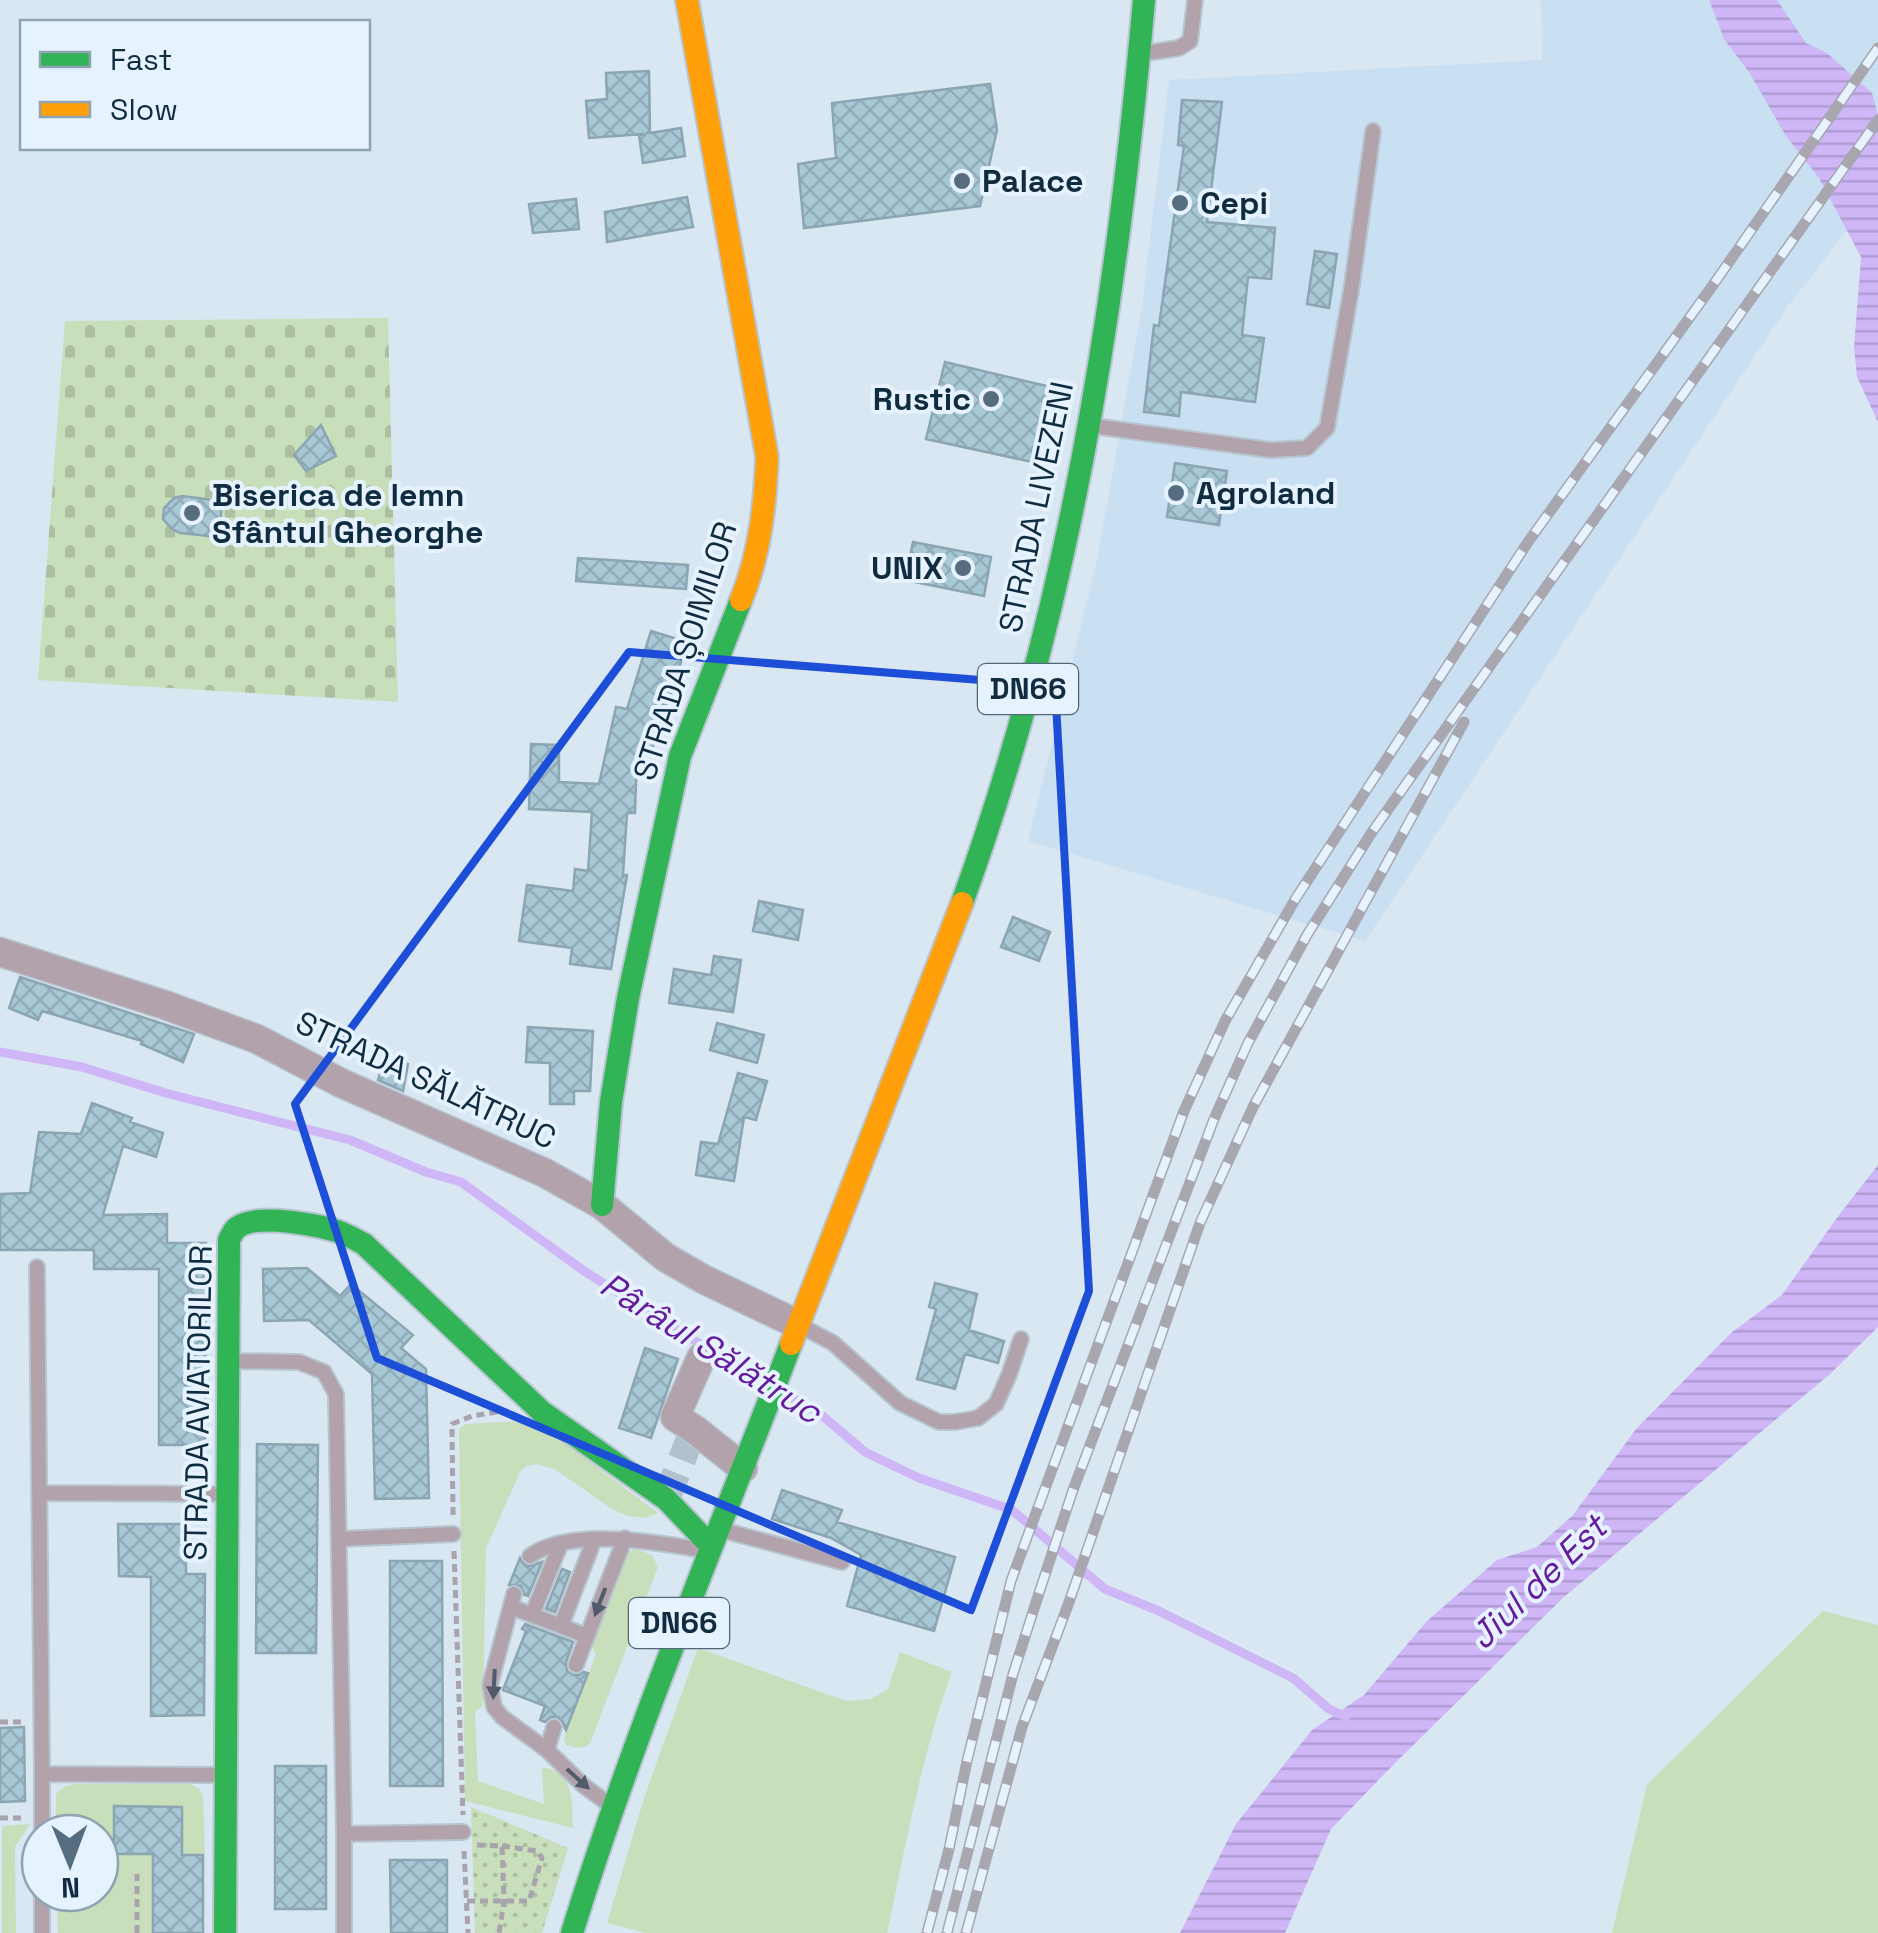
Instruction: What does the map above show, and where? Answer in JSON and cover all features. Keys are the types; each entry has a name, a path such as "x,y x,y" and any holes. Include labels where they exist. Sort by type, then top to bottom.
{"street":[{"name":"STRADA ȘOIMILOR","path":"602,1205 611,1102 628,998 680,756 751,576 765,509 767,457 687,0"},
{"name":"STRADA LIVEZENI","path":"793,1335 941,960 1002,784 1054,591 1090,426 1132,142 1144,0"},
{"name":"STRADA SĂLĂTRUC","path":"0,952 257,1039 341,1083 545,1173 602,1205 664,1258 793,1335"},
{"name":"STRADA AVIATORILOR","path":"225,1933 229,1240 236,1228 248,1222 310,1225 340,1232 364,1244 542,1412 666,1498 712,1541"},
{"name":"DN66","path":"572,1933 611,1806 793,1335"},
{"path":"700,1358 674,1417 748,1455"}],"lane":[{"path":"1140,54 1180,48 1190,41 1196,0"},
{"path":"1090,426 1270,450 1307,448 1327,428 1373,132"},
{"path":"37,1267 42,1813"},
{"path":"793,1335 833,1343 900,1403 940,1422 978,1418 996,1404 1021,1338"},
{"path":"229,1361 299,1362 324,1372 336,1394 344,1933"},
{"path":"39,1494 228,1494"},
{"path":"339,1539 453,1534"},
{"path":"576,1665 625,1538"},
{"path":"530,1556 544,1547 562,1543 625,1538 712,1541 842,1562"},
{"path":"560,1626 594,1540"},
{"path":"532,1615 562,1543"},
{"path":"587,1636 532,1615 512,1600 490,1685 494,1707 502,1717 611,1806"},
{"path":"547,1750 554,1727"},
{"path":"42,1774 226,1775"},
{"path":"344,1834 463,1832"}],"path":[{"path":"463,1832 452,1424 494,1412 542,1412"},
{"path":"466,1901 529,1901 542,1858 537,1851 464,1844 466,1901 468,1933"},
{"path":"500,1933 504,1901 502,1846"},
{"path":"137,1874 137,1933"}],"highlighted area":[{"path":"629,652 1055,686 1089,1291 971,1610 377,1358 295,1104"}],"shaded area":[{"path":"1541,0 1878,0 1878,191 1788,306 1365,941 1028,841 1097,561 1142,306 1169,80 1542,60"}],"green space":[{"path":"388,318 398,702 38,680 65,321"},
{"path":"534,1420 658,1513 646,1518 628,1516 556,1470 537,1464 526,1466 486,1548 483,1706 475,1712 478,1781 544,1804 542,1768 553,1770 561,1774 570,1789 573,1828 465,1801 459,1429 466,1424"},
{"path":"636,1549 652,1555 658,1567 590,1743 577,1748 566,1745 564,1739 596,1654 591,1645 626,1553"},
{"path":"1823,1611 1878,1625 1878,1933 1612,1933 1647,1785"},
{"path":"698,1648 846,1701 871,1699 888,1689 900,1652 952,1672 923,1768 887,1933 645,1933 607,1923 644,1798"},
{"path":"191,1784 203,1795 205,1855 182,1855 181,1807 120,1850 120,1813 56,1813 56,1794 65,1786"},
{"path":"471,1807 568,1848 542,1933 475,1933"},
{"path":"20,1825 20,1839 15,1847 16,1933 2,1933 2,1826"},
{"path":"120,1854 152,1855 152,1933 58,1933 58,1913 120,1913"}],"water":[{"path":"1709,0 1777,0 1806,43 1827,53 1872,93 1878,115 1878,422 1857,377 1854,347 1861,257 1819,178 1786,136 1749,72 1724,39"},
{"name":"Jiul de Est","path":"1878,1165 1878,1327 1830,1374 1564,1597 1394,1764 1331,1829 1285,1933 1180,1933 1236,1824 1312,1730 1364,1695 1427,1621 1497,1560 1537,1547 1573,1515 1636,1429 1731,1333 1782,1295"}],"building":[{"path":"649,71 650,133 681,128 685,156 643,163 639,135 644,134 589,138 586,101 607,99 606,73"},
{"path":"990,84 997,130 980,206 804,228 798,164 836,158 832,103"},
{"path":"1182,100 1222,102 1207,222 1275,228 1271,279 1248,277 1242,335 1264,338 1255,402 1181,392 1179,416 1144,412 1154,325 1159,326 1184,146 1178,145"},
{"path":"687,197 693,227 607,242 605,212"},
{"path":"576,199 579,229 533,233 529,204"},
{"path":"1315,251 1337,254 1329,308 1307,304"},
{"path":"945,362 1055,388 1037,463 926,439"},
{"path":"321,425 336,456 306,471 294,455"},
{"path":"1175,463 1227,471 1219,525 1167,517"},
{"name":"Biserica de lemn Sfântul Gheorghe","path":"182,496 222,501 219,537 172,529 163,519 164,508"},
{"path":"913,542 991,557 984,596 905,580"},
{"path":"578,558 688,565 686,589 576,581"},
{"path":"651,631 687,642 667,707 662,705 651,756 637,752 635,813 627,813 623,875 627,875 611,969 570,964 572,948 519,941 527,885 573,891 575,869 588,871 592,812 529,809 531,744 559,745 559,782 599,784 616,707 627,709"},
{"path":"759,901 803,910 798,940 753,931"},
{"path":"1013,917 1050,932 1039,961 1001,947"},
{"path":"714,956 741,960 733,1012 669,1003 674,969 711,975"},
{"path":"20,977 194,1034 183,1062 141,1044 142,1041 42,1011 38,1020 9,1008"},
{"path":"717,1023 764,1035 757,1063 710,1050"},
{"path":"528,1027 593,1031 590,1091 574,1091 574,1104 550,1104 550,1063 526,1062"},
{"path":"385,1056 408,1064 403,1091 378,1080"},
{"path":"738,1073 767,1081 756,1120 744,1117 734,1181 696,1175 701,1142 718,1144"},
{"path":"92,1103 163,1133 156,1157 123,1146 103,1215 167,1214 167,1243 206,1243 205,1445 159,1445 159,1269 94,1269 94,1250 0,1250 0,1194 30,1193 39,1132 81,1134"},
{"path":"307,1268 340,1296 351,1284 413,1335 401,1348 426,1369 429,1498 375,1499 372,1374 309,1320 264,1321 263,1269"},
{"path":"935,1283 977,1294 969,1330 1004,1341 998,1363 965,1354 955,1389 917,1379 936,1309 929,1307"},
{"path":"645,1348 678,1359 651,1438 619,1428"},
{"path":"257,1444 318,1445 316,1653 256,1653"},
{"path":"782,1490 842,1510 837,1522 955,1557 934,1631 847,1606 861,1555 831,1538 772,1519"},
{"path":"118,1524 186,1524 186,1574 205,1574 204,1715 151,1716 151,1577 119,1576"},
{"path":"520,1558 529,1566 542,1562 528,1596 521,1586 509,1585"},
{"path":"390,1561 442,1561 443,1786 390,1786"},
{"path":"562,1569 570,1572 555,1612 546,1609"},
{"path":"525,1624 573,1642 567,1671 573,1675 588,1673 566,1730 558,1717 540,1720 545,1706 503,1690 526,1631 522,1629"},
{"path":"24,1727 25,1801 0,1802 0,1728"},
{"path":"275,1766 326,1766 326,1909 275,1909"},
{"path":"114,1806 182,1807 182,1855 203,1855 203,1933 153,1933 153,1854 120,1854 120,1813 114,1813"},
{"path":"390,1860 447,1860 447,1933 391,1933"}],"waterway":[{"name":"Pârâul Sălătruc","path":"0,1052 82,1067 169,1094 350,1140 426,1172 461,1182 584,1271 763,1382"},
{"name":"Pârâul Sălătruc","path":"785,1394 818,1412 865,1452 919,1478 1012,1510 1105,1589 1159,1611 1293,1678 1329,1709 1346,1717"}],"tunnel":[{"path":"666,1499 694,1429"}],"railway":[{"path":"927,1933 1011,1581 1184,1111 1225,1021 1296,898 1528,542 1878,48"},
{"path":"947,1933 1013,1674 1073,1490 1214,1119 1248,1043 1307,935 1372,832 1878,120"},
{"path":"966,1933 1022,1727 1200,1223 1253,1107 1464,722"}],"traffic: fast":[{"path":"962,903 1031,683 1083,458 1119,230 1144,0"},
{"path":"602,1205 611,1102 628,998 680,756 741,600"},
{"path":"225,1933 229,1240 236,1228 259,1221 289,1222 333,1230 364,1244 542,1412 666,1499 710,1545"},
{"path":"572,1933 649,1710 791,1344"}],"traffic: slow":[{"path":"687,0 767,457 760,530 741,600"},
{"path":"791,1344 962,903"}],"place":[{"name":"Palace","path":"962,181"},
{"name":"Cepi","path":"1180,203"},
{"name":"Rustic","path":"991,399"},
{"name":"Agroland","path":"1176,493"},
{"name":"Biserica de lemn Sfântul Gheorghe","path":"192,513"},
{"name":"UNIX","path":"963,568"}]}
